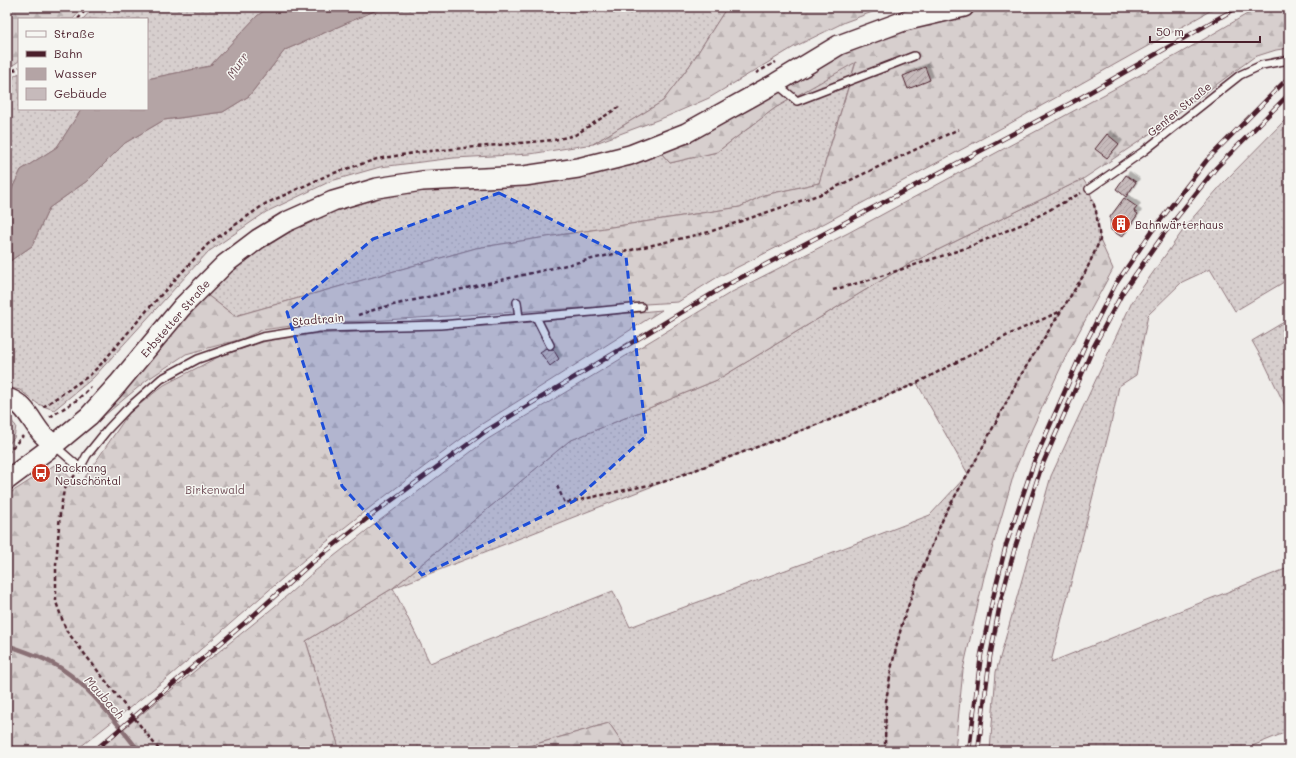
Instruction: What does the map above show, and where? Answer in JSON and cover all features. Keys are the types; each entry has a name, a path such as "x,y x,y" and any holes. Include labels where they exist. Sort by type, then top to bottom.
{"street":[{"name":"Erbstetter Straße","path":"7,480 54,445 89,416 118,384 182,307 225,264 258,239 286,222 333,201 377,188 422,181 524,176 578,168 630,155 686,133 776,83 839,45 904,21 964,7"},
{"path":"7,398 23,407 43,435 54,445"}],"lane":[{"path":"776,83 797,101 914,56"},
{"name":"Genfer Straße","path":"1089,189 1144,151 1240,75 1262,65 1289,60"},
{"path":"517,302 519,318"},
{"name":"Stadtrain","path":"80,468 87,455 108,429 126,410 161,379 198,359 262,337 319,328 440,325 641,307"},
{"path":"536,317 550,345"},
{"path":"54,445 80,468"}],"path":[{"path":"79,18 88,7"},
{"path":"7,75 18,68"},
{"path":"353,317 380,308 709,232 821,194 959,129"},
{"path":"833,290 869,280 966,248 1027,222 1089,189 1096,211 1100,240 1085,273 1019,378 977,458 945,514 916,581 902,624 892,665 886,701 886,751"},
{"path":"557,486 565,503 663,482 832,420 885,398 917,383 1010,334 1061,311"},
{"path":"7,453 21,438 37,427"},
{"path":"80,468 64,490 60,513 56,566 56,602 66,630 160,751"}],"highlighted area":[{"path":"499,193 626,257 646,436 574,501 422,575 342,486 287,312 373,239"}],"green space":[{"path":"7,7 84,7 74,18 18,18 18,62 7,69"},
{"path":"94,7 269,7 257,16 210,66 148,79 148,18 84,18"},
{"path":"727,7 690,65 663,101 593,144 530,154 454,158 380,167 331,181 266,212 208,252 93,378 54,410 38,404 20,390 7,387 7,263 32,246 49,208 87,181 125,143 164,120 223,112 249,96 285,50 381,8"},
{"path":"727,7 886,7 845,22 794,47 709,98 668,116 593,144 663,101 690,65"},
{"path":"993,7 1217,7 1009,124 825,223 716,278 678,302 368,321 320,322 262,330 242,339 186,354 147,380 81,435 207,295 235,316 476,248 740,207 764,195 819,183 856,62 775,108 717,152 670,163 662,154 755,103 842,52 907,27 956,14"},
{"path":"1259,7 1289,7 1289,48 1276,50 1254,57 1137,143 1083,179 905,266 717,380 569,441 393,588 306,641 339,748 308,750 309,751 96,751 274,607 315,571 488,439 730,293 848,233 1177,55"},
{"path":"856,61 819,183 764,195 740,207 476,248 235,316 207,295 226,275 259,248 289,229 334,207 378,194 626,164 662,154 670,163 717,152 775,108"},
{"path":"18,74 18,110 81,110 57,147 21,170 7,199 7,81"},
{"path":"1289,116 1289,279 1235,311 1210,269 1182,282 1148,315 1136,375 1119,386 1111,424 1051,662 1288,568 1289,731 1240,751 990,751 996,672 1051,476 1132,302 1189,222 1224,182"},
{"path":"1083,179 1089,189 1096,211 1100,240 1085,273 1019,378 968,474 917,383 832,419 663,482 393,588 569,441 717,380 905,266"},
{"path":"1100,240 1113,269 1068,352 1032,429 1015,470 984,577 963,670 955,751 886,751 886,701 892,665 902,624 917,581 945,514 977,458 1019,378 1085,273"},
{"name":"Birkenwald","path":"662,310 477,427 364,512 305,559 171,675 75,751 7,751 7,495 56,464 79,486 129,413 164,385 220,356 266,341 312,334 474,327"},
{"path":"1289,319 1289,414 1252,341"},
{"path":"7,416 16,426 14,438 7,446"},
{"path":"968,474 945,514 916,581 902,624 885,744 886,751 628,751 609,723 512,751 309,751 308,750 339,748 306,641 393,588 430,663 613,591 630,627 930,515"},
{"path":"609,723 628,751 512,751"}],"water":[{"name":"Murr","path":"269,7 389,7 381,8 285,50 249,96 223,112 164,120 125,143 87,181 49,208 32,246 7,263 7,199 21,170 57,147 81,110 148,110 148,79 210,66 257,16"}],"building":[{"path":"925,67 930,80 908,89 903,76"},
{"path":"1107,134 1119,144 1107,158 1095,149"},
{"path":"1126,175 1136,182 1126,197 1116,189"},
{"name":"Bahnwärterhaus","path":"1124,198 1137,207 1134,211 1138,214 1122,237 1111,230 1110,217"},
{"path":"546,348 549,350 553,349 559,359 550,366 540,352"}],"waterway":[{"name":"Maubach","path":"7,645 45,659 63,669 99,702 139,751"}],"railway":[{"path":"94,751 255,614 309,565 369,517 486,431 725,286 1071,103 1238,7"},
{"path":"969,751 981,655 1006,545 1034,462 1088,338 1115,285 1152,231 1207,160 1289,77"},
{"path":"978,751 990,657 1000,604 1014,551 1041,468 1094,346 1123,292 1166,231 1216,168 1289,94"}],"place":[{"name":"Bahnwärterhaus","path":"1121,224"},
{"name":"Backnang Neuschöntal","path":"41,473"}]}
